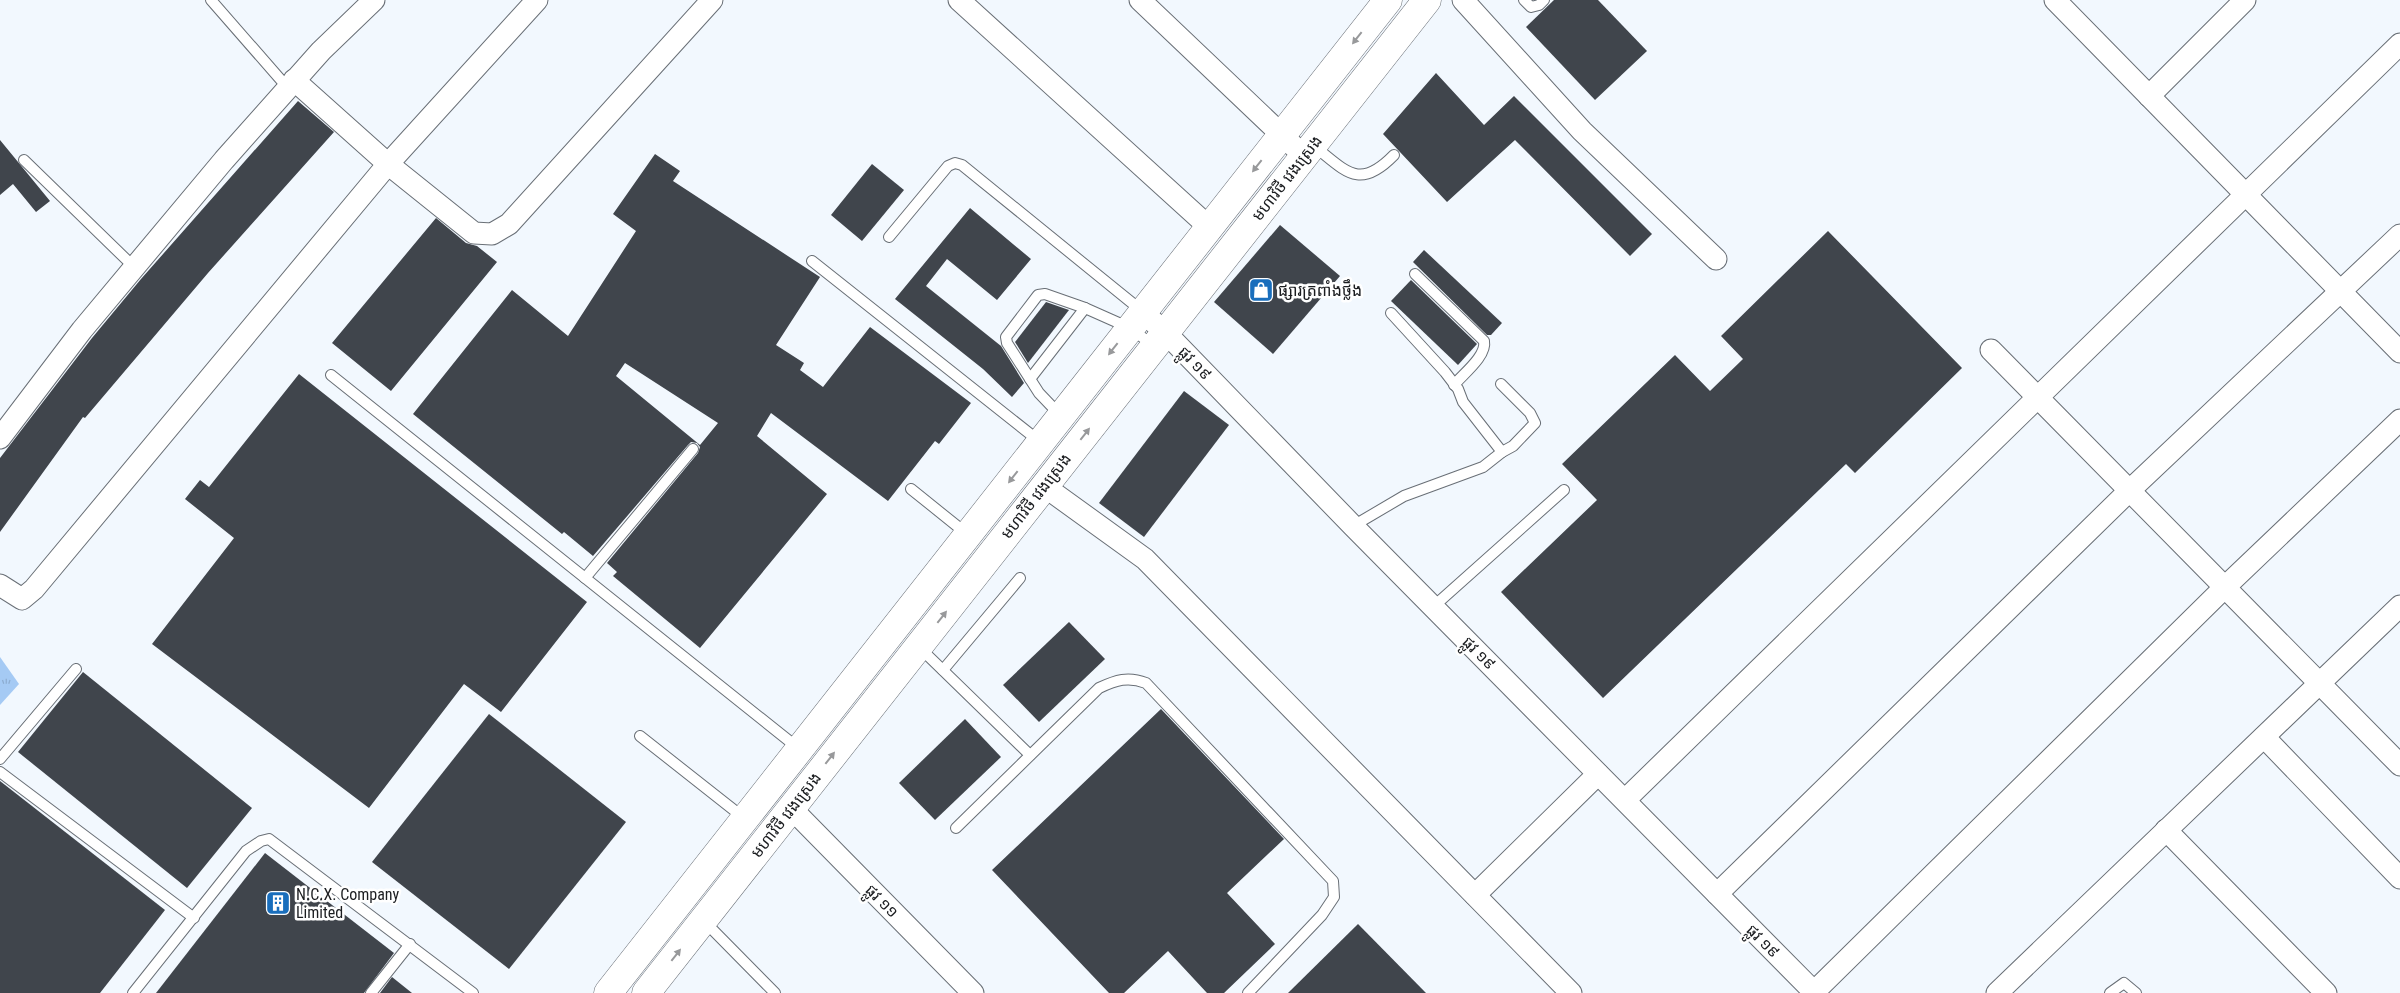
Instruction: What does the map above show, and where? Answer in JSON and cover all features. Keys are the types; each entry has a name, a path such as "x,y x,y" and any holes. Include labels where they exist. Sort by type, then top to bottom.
{"main road":[{"name":"មហាវិថី វេងស្រេង","path":"608,993 1388,0"},
{"name":"មហាវិថី វេងស្រេង","path":"646,993 1427,0"}],"street":[{"path":"0,438 134,267 291,83 374,0"},
{"path":"0,585 22,599 34,589 388,164 537,0"},
{"path":"291,83 474,233 492,234 509,224 712,0"},
{"path":"960,0 1210,226"},
{"path":"1140,0 1282,135 1309,151"},
{"path":"1463,0 1582,131 1716,259"},
{"path":"2057,0 2400,352"},
{"path":"2149,96 2245,0"},
{"path":"1625,800 2400,44"},
{"path":"1717,894 2129,491 2400,235"},
{"name":"ផ្លូវ ១៩","path":"1136,320 1160,339 1354,526 1814,992"},
{"path":"1991,350 2319,685 2400,765"},
{"path":"1814,992 2224,588 2400,420"},
{"path":"1044,486 1145,558 1571,993"},
{"path":"1997,993 2400,606"},
{"path":"2264,737 2400,878"},
{"path":"1475,896 1598,774"},
{"name":"ផ្លូវ ១១","path":"791,808 973,993"},
{"path":"2166,830 2326,993"}],"lane":[{"path":"211,0 291,83"},
{"path":"1524,0 1531,7 1539,5 1544,0"},
{"path":"1309,151 1356,175 1372,173 1394,156"},
{"path":"24,160 134,267"},
{"path":"889,237 948,166 956,163 962,166 1136,320"},
{"path":"812,262 1040,442"},
{"path":"1415,274 1484,341 1485,346 1482,353 1454,385"},
{"path":"1061,416 1039,393 1030,380 1007,343 1008,332 1038,295 1046,294 1085,308 1136,320"},
{"path":"1030,380 1085,308"},
{"path":"1390,313 1454,385 1463,402 1502,452"},
{"path":"331,375 799,749"},
{"path":"1354,526 1404,496 1483,467 1502,452 1514,446 1535,423 1530,413 1501,384"},
{"path":"585,578 693,450"},
{"path":"911,489 967,535"},
{"path":"1433,606 1564,490"},
{"path":"942,670 1020,578"},
{"path":"918,646 1030,755"},
{"path":"0,759 76,669"},
{"path":"956,828 1099,688 1117,680 1133,679 1146,683 1333,881 1334,897 1322,915 1248,993"},
{"path":"640,736 744,819"},
{"path":"0,772 194,918"},
{"path":"133,993 246,851 261,841 269,839 473,993"},
{"path":"703,920 775,993"},
{"path":"371,993 410,944"},
{"path":"2110,993 2124,983 2136,993"}],"green space":[{"path":"0,657 19,684 0,705"}],"building":[{"path":"1554,0 1598,0 1647,51 1595,100 1526,27"},
{"path":"1436,73 1484,125 1514,96 1652,234 1630,256 1515,140 1447,202 1383,134"},
{"path":"298,101 334,132 208,273 85,418 83,417 0,532 0,458 92,338 141,279"},
{"path":"0,140 50,201 36,212 13,184 0,195"},
{"path":"655,154 680,171 673,181 820,277 776,345 804,363 800,370 823,387 870,327 971,403 939,444 935,441 888,501 771,413 757,436 827,494 700,648 613,576 617,572 607,563 698,453 700,447 697,443 691,442 688,445 593,556 564,532 562,534 413,414 512,290 568,336 636,231 613,214","holes":["625,363 718,423 700,445 616,376"]},
{"path":"872,164 904,190 862,241 831,215"},
{"path":"970,208 1031,259 997,300 947,259 926,286 1001,346 1024,383 1012,397 983,369 895,299"},
{"path":"436,218 466,243 477,246 497,262 391,391 332,343"},
{"name":"ផ្សារត្រពាំងថ្លឹង","path":"1280,225 1340,276 1273,354 1214,302"},
{"path":"1828,231 1962,368 1855,473 1846,464 1603,698 1501,592 1597,500 1562,464 1675,355 1710,391 1743,359 1721,336"},
{"path":"1424,250 1502,323 1491,335 1487,335 1413,262"},
{"path":"1411,280 1477,344 1458,365 1391,301"},
{"path":"1046,302 1069,310 1028,363 1015,342"},
{"path":"299,374 587,602 501,712 464,684 369,808 152,644 234,538 185,499 200,480 209,487"},
{"path":"1184,391 1229,425 1144,537 1099,503"},
{"path":"1069,622 1105,659 1039,722 1003,685"},
{"path":"83,672 252,808 187,888 18,752"},
{"path":"1161,709 1284,839 1227,893 1275,944 1224,993 1207,993 1168,951 1124,993 1109,993 992,870"},
{"path":"489,714 626,822 509,969 372,862"},
{"path":"965,719 1001,757 935,820 899,783"},
{"path":"0,781 165,910 100,993 0,993"},
{"name":"N.C.X. Company Limited","path":"265,853 394,953 364,993 156,993"},
{"path":"1358,924 1426,993 1288,993"},
{"path":"392,977 412,993 380,993"}],"place":[{"name":"ផ្សារត្រពាំងថ្លឹង","path":"1261,290"},
{"name":"N.C.X. Company Limited","path":"278,903"}]}
